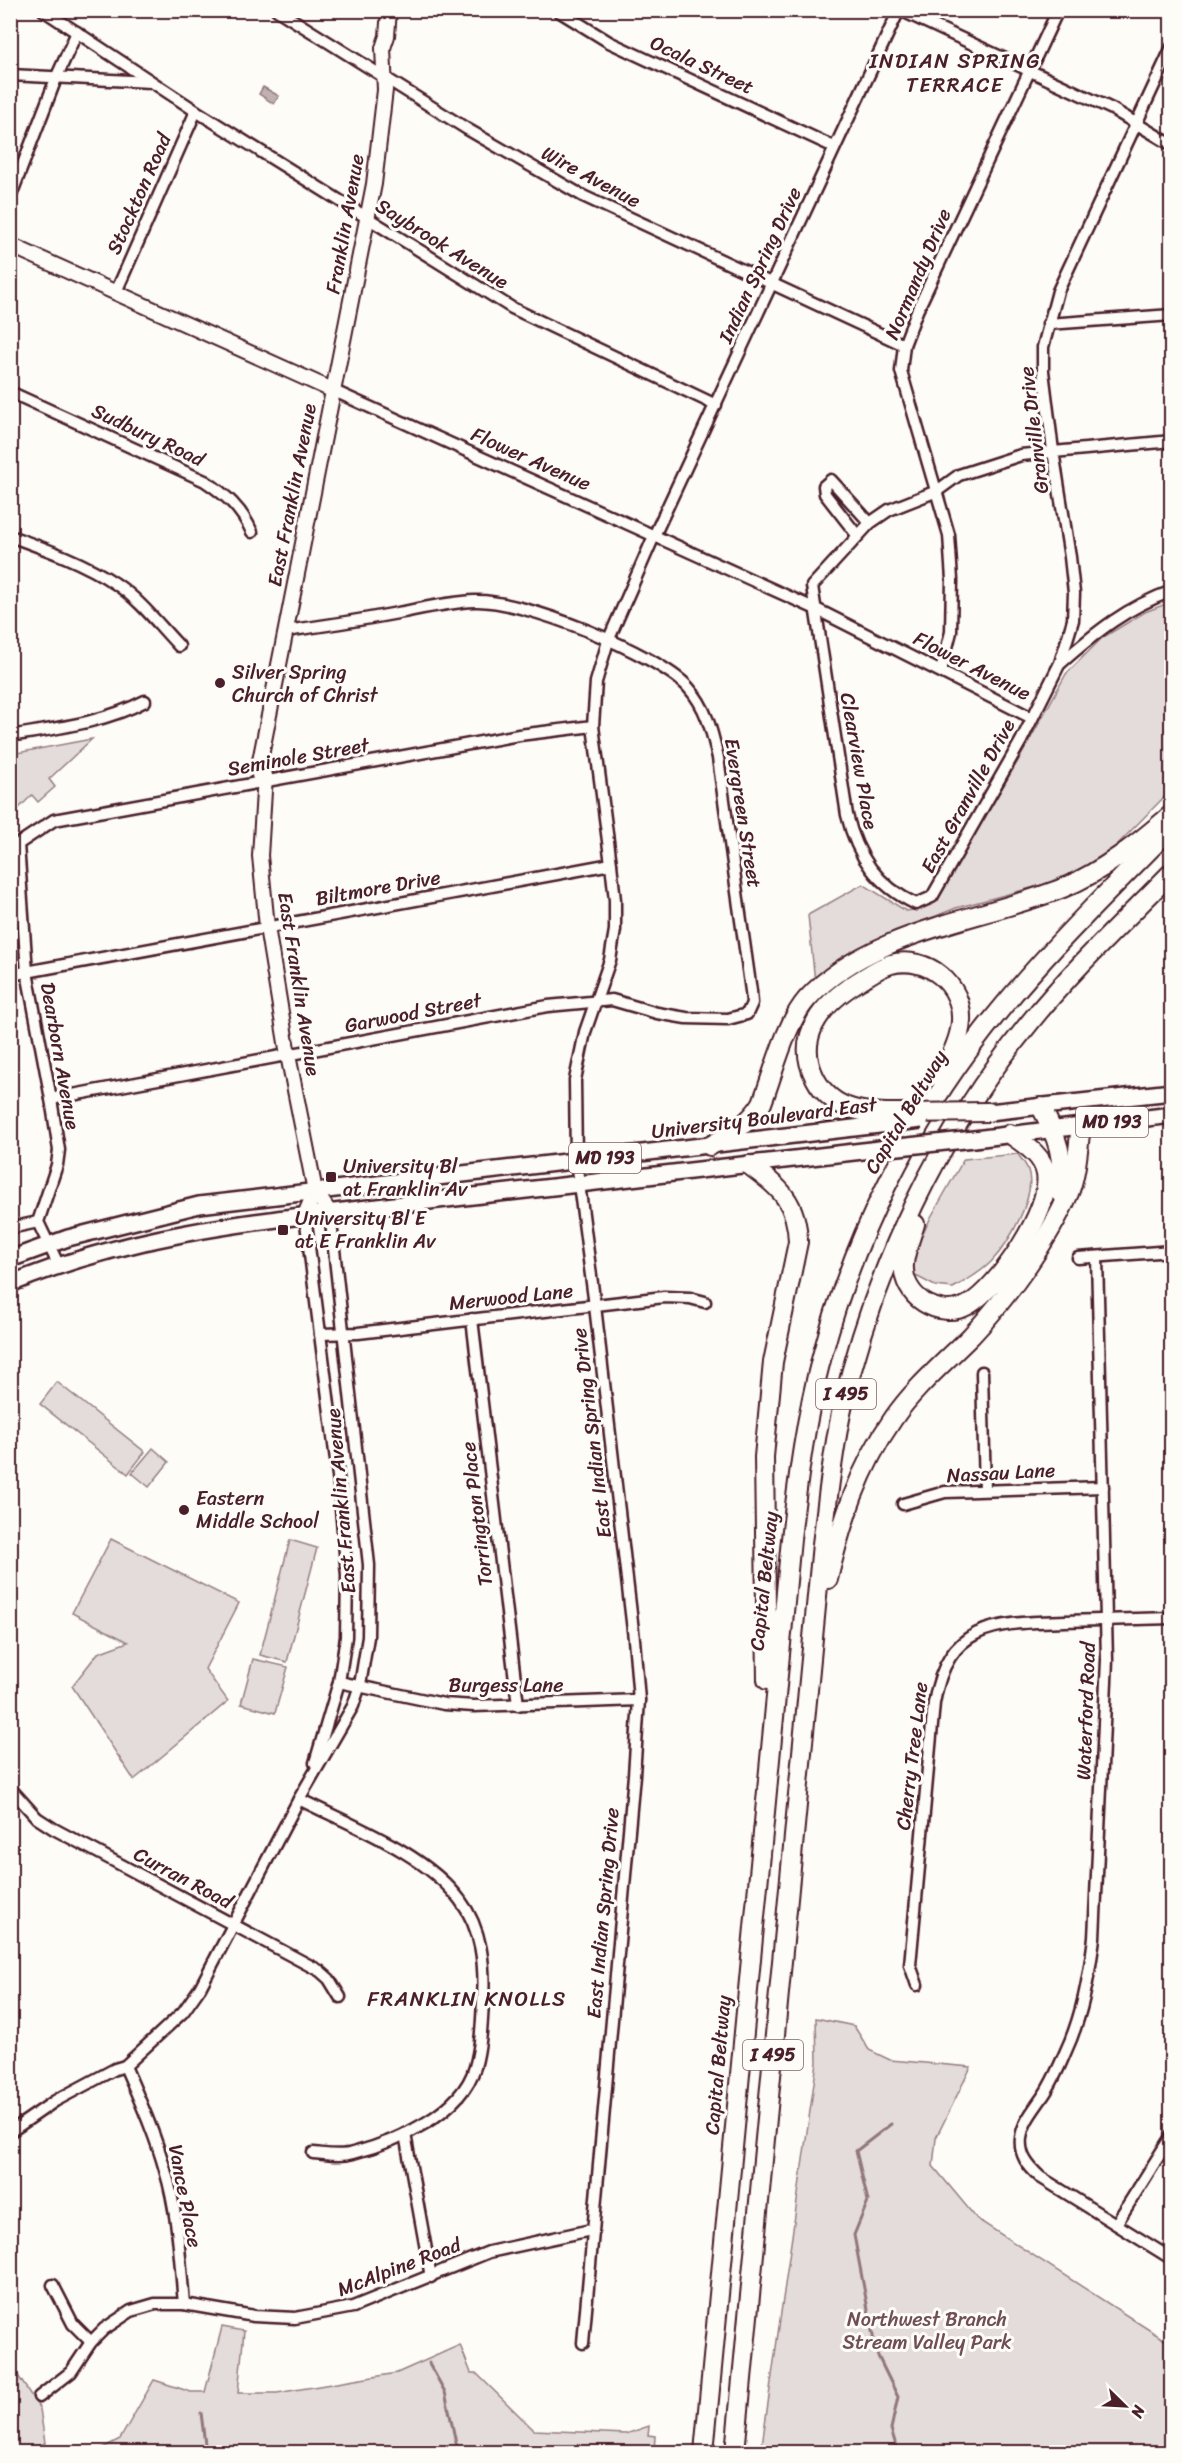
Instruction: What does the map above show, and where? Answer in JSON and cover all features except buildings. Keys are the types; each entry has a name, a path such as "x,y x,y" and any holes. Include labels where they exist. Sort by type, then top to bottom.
{"highway":[{"path":"710,1146 737,1130 755,1114 762,1103 797,1014 807,1000 842,971 892,943 1044,894 1088,876 1111,863 1172,814"},
{"name":"Capital Beltway","path":"704,2452 793,1519 810,1408 838,1304 878,1203 912,1139 948,1080 984,1030 1072,929 1172,827"},
{"name":"I 495","path":"735,2452 822,1544 835,1448 855,1358 884,1270 908,1215 944,1148 994,1069 1033,1019 1172,872"},
{"path":"878,1203 954,1047 961,1021 961,1008 957,995 940,973 928,967 902,963 878,969 831,1000 813,1024 808,1057 819,1086 837,1103 851,1110 899,1118 989,1112"},
{"path":"1040,1245 1054,1209 1062,1171 1062,1157 1041,1107"},
{"path":"811,1657 839,1534 866,1463 894,1418 915,1391 973,1333 999,1303 1040,1245 1069,1192 1075,1173 1081,1126"},
{"path":"944,1148 915,1222 904,1265 906,1281 913,1294 925,1304 938,1309 953,1310 967,1306 998,1277 1024,1239 1043,1197 1046,1173 1042,1162 1032,1150 1010,1134"},
{"path":"749,1165 785,1195 793,1210 798,1233 795,1261 773,1362 765,1435 770,1761"}],"main road":[{"name":"MD 193","path":"989,1112 1172,1092"},
{"name":"MD 193","path":"10,1284 123,1246 182,1232 246,1221 578,1185 1172,1115"},
{"name":"University Boulevard East","path":"10,1259 50,1245 199,1205 710,1146 899,1118"}],"street":[{"name":"Saybrook Avenue","path":"43,10 196,111 512,308 716,405"},
{"name":"Wire Avenue","path":"277,10 383,70 467,129 583,196 904,345"},
{"name":"Franklin Avenue","path":"332,390 376,172 385,90 383,70 391,50 387,36 388,10"},
{"name":"Ocala Street","path":"557,10 609,42 834,147"},
{"path":"900,10 1137,123 1172,145"},
{"name":"Indian Spring Drive","path":"654,536 900,10"},
{"name":"Normandy Drive","path":"941,671 951,632 952,580 949,535 901,371 904,345 917,311 1058,10"},
{"path":"10,198 57,76 77,32"},
{"name":"Granville Drive","path":"1032,718 1060,663 1074,620 1074,592 1053,451 1043,371 1043,347 1058,291 1172,47"},
{"path":"10,75 153,82"},
{"name":"Stockton Road","path":"116,292 196,111"},
{"name":"Flower Avenue","path":"10,245 816,609 1032,718"},
{"path":"1048,324 1172,315"},
{"name":"East Franklin Avenue","path":"10,2132 55,2101 115,2068 125,2066 183,2012 200,1988 300,1799 354,1706 360,1685 368,1637 369,1565 330,1213 315,1191 288,1055 267,927 260,856 263,783 267,766 263,749 332,390"},
{"name":"Sudbury Road","path":"10,392 205,481 229,497 243,515 252,532"},
{"path":"870,523 831,480 824,486 825,494 857,535 889,510 937,491 959,475 997,461 1053,451 1172,441"},
{"name":"Clearview Place","path":"857,535 812,586 847,815 853,838 875,875 890,890 906,899"},
{"path":"10,536 40,546 117,584 133,597 178,646"},
{"name":"East Indian Spring Drive","path":"582,2343 639,1700 596,1306 578,1185 576,1080 585,1032 610,960 615,930 615,900 593,726 596,682 608,641 654,536"},
{"path":"1060,663 1102,627 1122,614 1172,591"},
{"name":"Evergreen Street","path":"285,631 327,626 444,604 496,601 524,607 656,662 688,687 701,704 710,723 718,758 752,991 752,1003 747,1014"},
{"path":"10,736 97,721 125,711 145,700"},
{"name":"East Granville Drive","path":"906,899 916,904 932,897 1032,718"},
{"name":"Seminole Street","path":"14,846 54,820 519,735 593,726"},
{"name":"Dearborn Avenue","path":"14,846 27,972 51,1099 58,1150 57,1165 38,1222"},
{"name":"Biltmore Drive","path":"10,975 611,864"},
{"name":"Garwood Street","path":"51,1099 548,1006 612,1000 657,1013 686,1018 728,1019 747,1014"},
{"name":"East Franklin Avenue","path":"300,1799 316,1761 339,1682 346,1637 347,1575 338,1473 305,1215 315,1191"},
{"path":"10,1228 38,1222 59,1266"},
{"path":"1078,1258 1172,1251"},
{"name":"Waterford Road","path":"1097,1257 1107,1660 1097,1885 1090,1970 1082,2005 1066,2051 1026,2124 1022,2133 1021,2151 1025,2161 1040,2177 1116,2224"},
{"name":"Merwood Lane","path":"320,1334 344,1334 664,1297 690,1298 705,1302"},
{"name":"Torrington Place","path":"472,1319 518,1705"},
{"path":"982,1372 985,1490"},
{"name":"Nassau Lane","path":"903,1504 945,1492 1103,1487"},
{"name":"Cherry Tree Lane","path":"917,1985 910,1965 915,1892 934,1703 937,1682 944,1665 964,1641 991,1627 1006,1623 1172,1618"},
{"name":"Burgess Lane","path":"339,1682 444,1704 518,1705 639,1700"},
{"name":"Curran Road","path":"10,1788 37,1818 54,1829 320,1971 328,1978 340,1997"},
{"path":"300,1799 408,1854 432,1870 460,1900 472,1921 484,1969 482,2024 475,2068 461,2094 439,2116 405,2134 353,2153 313,2152"},
{"name":"Vance Place","path":"125,2066 150,2123 166,2172 176,2218 184,2304"},
{"path":"405,2134 431,2277"},
{"path":"1172,2135 1116,2224 1172,2259"},
{"name":"McAlpine Road","path":"39,2397 71,2372 91,2342 104,2329 131,2312 155,2304 184,2304 254,2316 296,2318 352,2307 489,2252 591,2230"},
{"path":"53,2285 73,2324 91,2342"}],"green space":[{"path":"1171,602 1171,790 1115,847 1065,879 956,908 886,936 815,982 808,915 863,884 906,911 921,909 936,900 1025,749 1066,674 1102,638 1145,612"},
{"path":"92,739 49,779 55,787 38,802 32,795 11,816 11,754"},
{"path":"1018,1154 1028,1170 1029,1193 1020,1219 998,1254 978,1273 953,1288 935,1286 914,1275 913,1254 964,1159"},
{"path":"57,1382 145,1452 128,1474 40,1404"},
{"path":"153,1448 169,1462 149,1487 132,1473"},
{"path":"111,1539 239,1603 205,1669 228,1701 134,1780 72,1686 98,1653 128,1642 72,1613"},
{"path":"290,1540 317,1548 287,1662 260,1655"},
{"path":"253,1659 288,1667 275,1713 241,1704"},
{"name":"Northwest Branch Stream Valley Park","path":"816,2018 854,2026 869,2050 890,2060 971,2067 936,2138 933,2166 977,2219 1171,2344 1171,2452 761,2452 817,2062"},
{"path":"222,2327 244,2331 238,2393 277,2393 397,2373 460,2345 471,2373 476,2373 534,2430 626,2434 649,2426 648,2435 655,2436 654,2452 95,2452 120,2439 154,2380 191,2392 205,2392"},
{"path":"11,2368 40,2409 45,2443 24,2452 11,2452"}],"shaded area":[{"path":"263,87 279,96 274,104 259,94"}],"waterway":[{"path":"891,2124 856,2151 868,2201 854,2235 876,2352 898,2397 891,2429 898,2452"},
{"path":"429,2363 445,2392 458,2452"},
{"path":"201,2413 206,2452"}],"place":[{"name":"Silver Spring Church of Christ","path":"220,683"},
{"name":"University Bl at Franklin Av","path":"331,1177"},
{"name":"University Bl E at E Franklin Av","path":"283,1230"},
{"name":"Eastern Middle School","path":"184,1510"}],"district":[{"name":"INDIAN SPRING TERRACE","path":"955,73"},
{"name":"FRANKLIN KNOLLS","path":"467,1999"}]}
